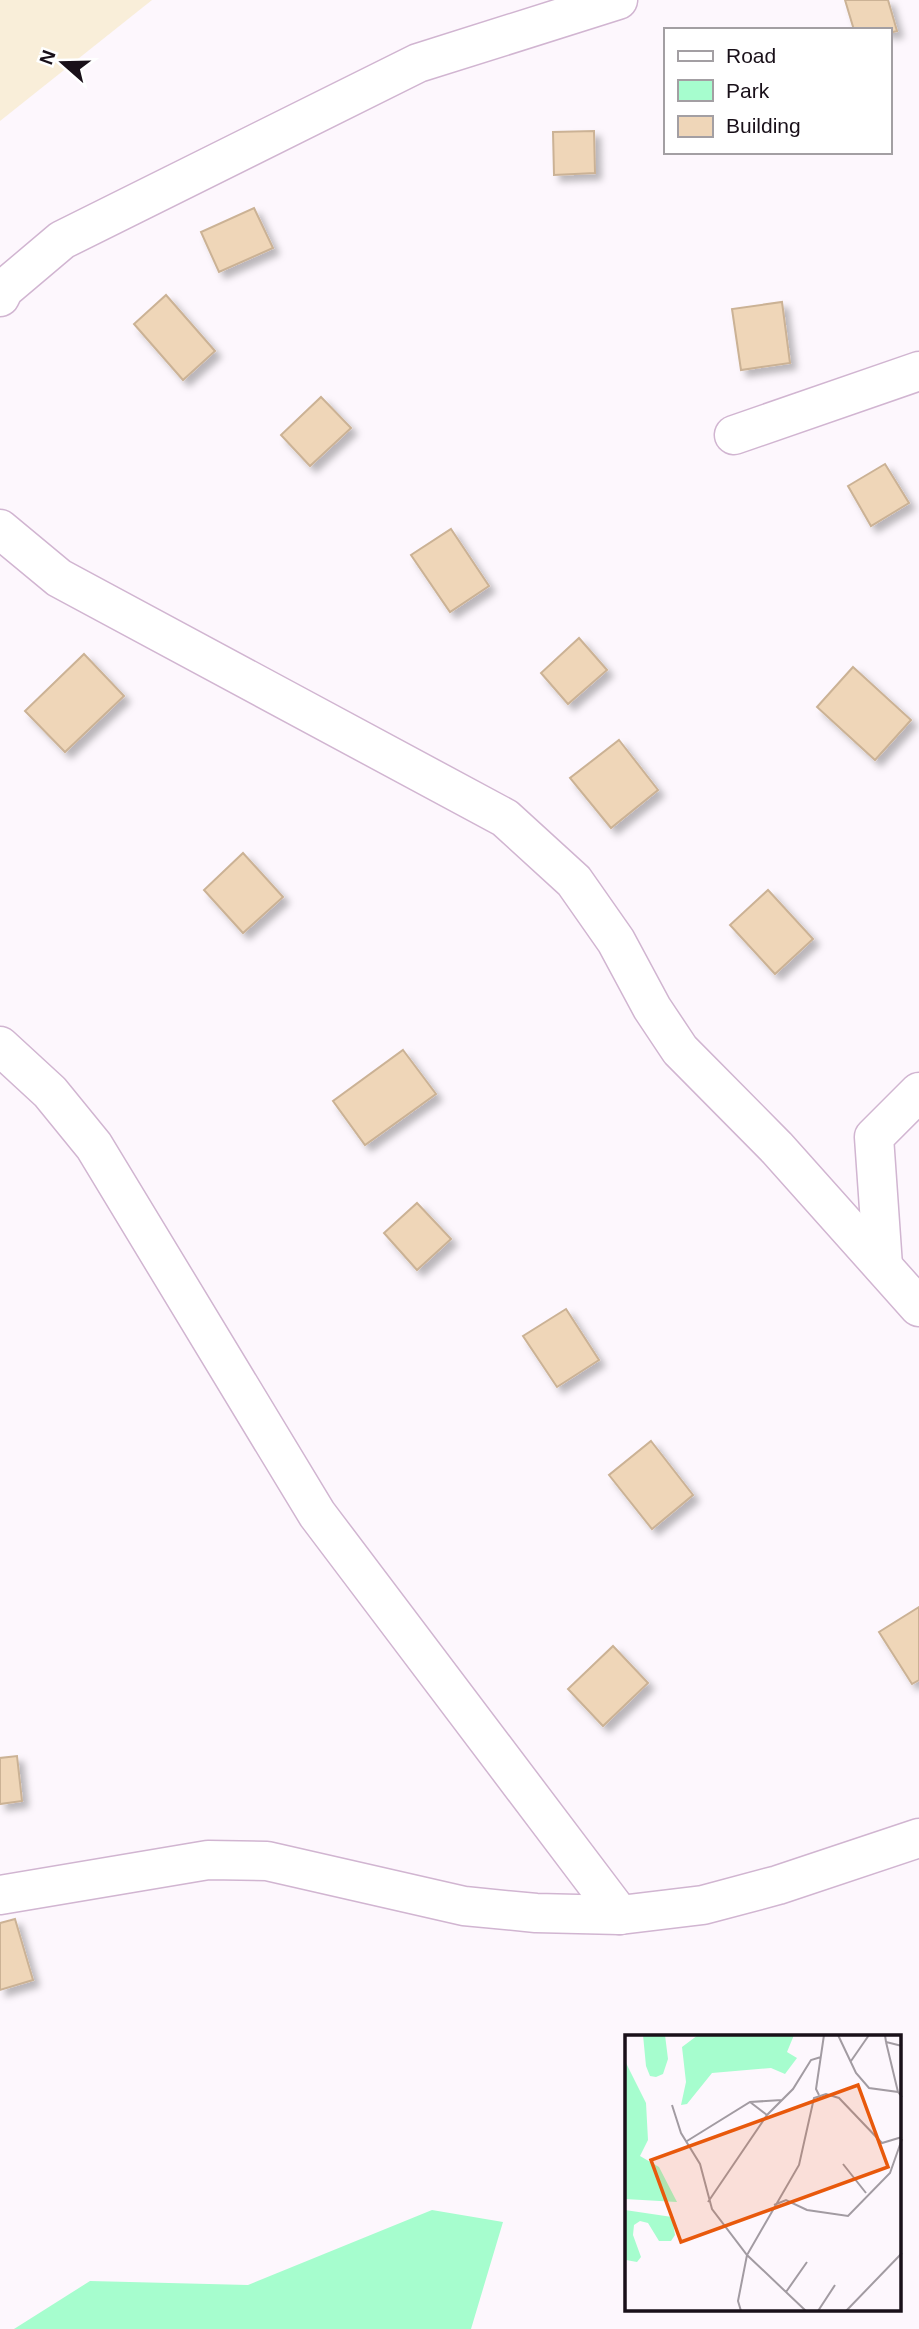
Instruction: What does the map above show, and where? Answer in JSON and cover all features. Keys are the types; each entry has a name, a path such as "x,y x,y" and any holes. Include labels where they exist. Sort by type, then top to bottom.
{"street":[{"path":"0,297 4,289 62,240 418,63 618,0"},
{"path":"734,435 919,371"},
{"path":"0,529 59,578 505,818 574,881 616,941 652,1008 680,1050 776,1147 919,1307"},
{"path":"0,1045 50,1092 94,1146 317,1514 620,1915"},
{"path":"883,1266 874,1137 919,1092"},
{"path":"0,1895 208,1860 267,1861 464,1906 537,1913 620,1915 703,1905 778,1885 919,1838"}],"shaded area":[{"path":"0,0 152,0 0,121"}],"green space":[{"path":"432,2210 503,2222 471,2329 14,2329 90,2281 248,2285"}],"building":[{"path":"845,0 888,0 897,31 891,32 891,28 853,28"},
{"path":"594,131 595,173 554,175 553,132"},
{"path":"254,208 273,248 219,272 201,232"},
{"path":"166,295 215,351 183,380 134,324"},
{"path":"782,302 790,363 741,370 732,309"},
{"path":"321,397 351,428 310,466 281,435"},
{"path":"885,464 909,503 871,526 848,486"},
{"path":"451,529 489,586 450,612 411,555"},
{"path":"579,638 607,670 568,704 541,673"},
{"path":"84,654 124,696 65,752 25,711"},
{"path":"853,667 911,720 875,760 817,707"},
{"path":"619,740 658,790 611,828 570,778"},
{"path":"243,853 283,897 243,933 204,890"},
{"path":"768,890 813,939 775,974 730,925"},
{"path":"403,1050 436,1094 365,1145 333,1101"},
{"path":"417,1203 451,1239 417,1270 384,1233"},
{"path":"566,1309 599,1360 557,1387 523,1336"},
{"path":"651,1441 693,1495 652,1529 609,1475"},
{"path":"919,1607 919,1680 912,1684 879,1632"},
{"path":"613,1646 648,1683 603,1726 568,1689"},
{"path":"17,1756 22,1801 0,1804 0,1758"},
{"path":"15,1919 33,1980 0,1990 0,1923"}]}
